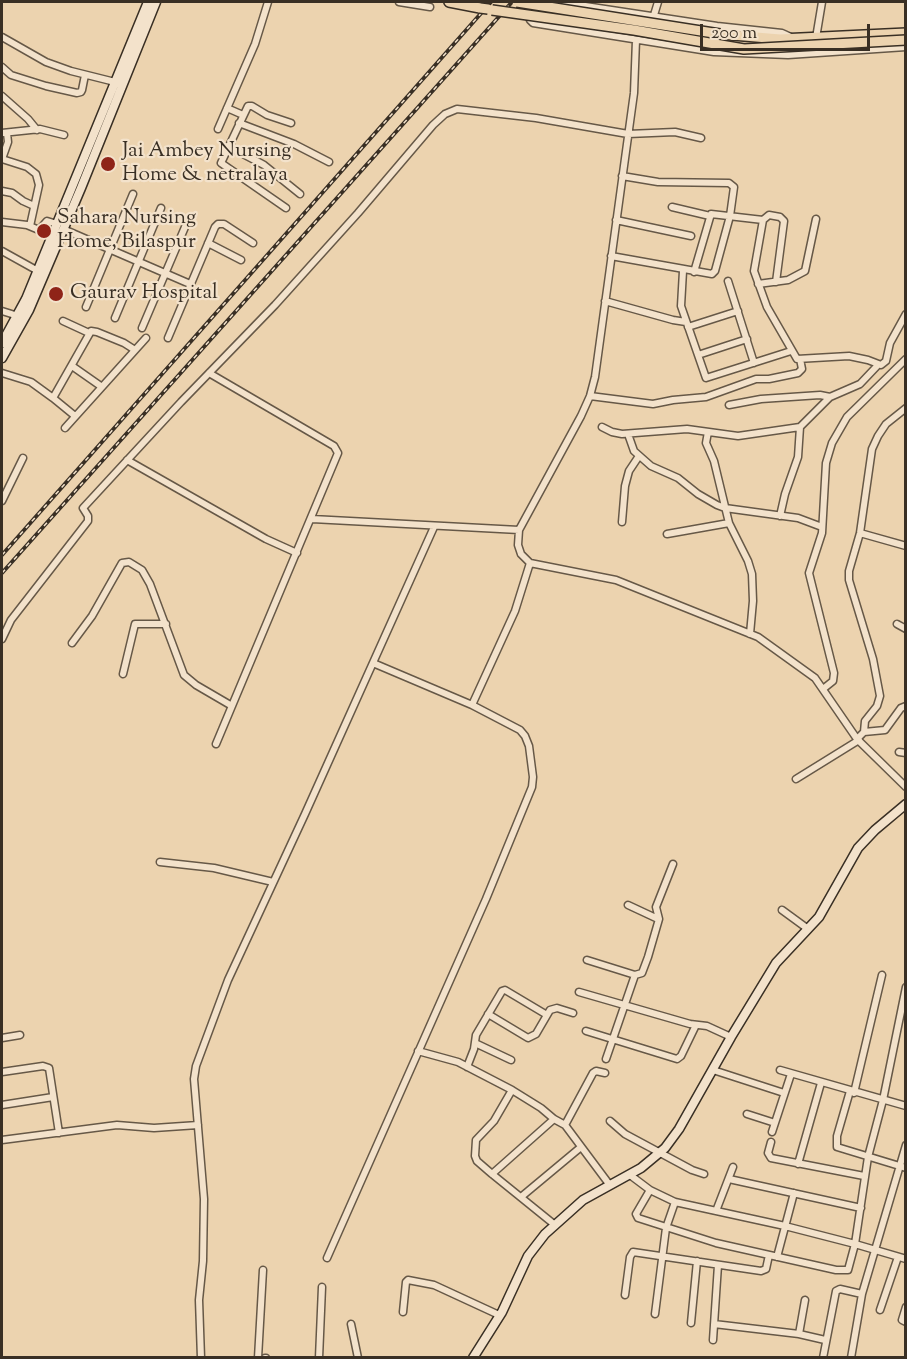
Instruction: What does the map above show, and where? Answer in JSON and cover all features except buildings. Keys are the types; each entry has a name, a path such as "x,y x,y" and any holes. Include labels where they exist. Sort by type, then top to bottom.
{"main road":[{"path":"2,358 29,310 115,82 148,2"},
{"path":"2,343 4,334 18,316 58,231 156,2"},
{"path":"448,2 744,49 906,40"},
{"path":"517,2 762,39 906,33"},
{"path":"473,1358 499,1315 528,1256 545,1234 583,1200 609,1184 630,1175 659,1153 680,1129 731,1036 776,963 819,917 858,848 906,804"}],"street":[{"path":"218,129 255,44 268,2"},
{"path":"399,2 430,7"},
{"path":"533,2 530,20 533,23 714,52 795,54 906,47"},
{"path":"559,2 589,3 717,26 782,33 796,39 795,54"},
{"path":"654,15 658,2"},
{"path":"816,38 822,2"},
{"path":"2,38 42,60 85,75 115,82"},
{"path":"636,40 634,93 595,377 590,396 519,530 518,545 521,554 530,562 616,580 758,637 812,674 857,738 906,787"},
{"path":"2,68 18,77 76,93 82,90 85,75"},
{"path":"2,96 37,130"},
{"path":"286,208 264,191 221,165 221,161 250,105 267,115 291,123"},
{"path":"226,108 243,115"},
{"path":"2,639 11,620 88,521 83,508 275,304 445,114 466,110 628,132 675,132 701,138"},
{"path":"239,123 294,144 328,162"},
{"path":"30,226 39,185 36,174 27,167 2,159 8,142 4,133 37,130 64,135"},
{"path":"228,146 264,165 300,194"},
{"path":"612,256 683,271 710,275 714,273 730,216 734,187 732,184 658,182 622,176"},
{"path":"2,191 12,193 34,206"},
{"path":"87,307 133,194"},
{"path":"672,207 710,216 713,213 763,220"},
{"path":"115,318 161,208"},
{"path":"776,282 784,221 780,217 769,215 763,220 754,266 767,307 791,351 797,359 849,356 868,360 878,365"},
{"path":"694,272 710,216"},
{"path":"758,284 795,277 807,268 816,219"},
{"path":"142,328 188,220"},
{"path":"616,220 691,236"},
{"path":"2,222 30,226 39,230 47,221 58,231 110,249 190,284"},
{"path":"168,338 215,227 221,224 228,226 253,243"},
{"path":"208,243 241,260"},
{"path":"2,251 38,271"},
{"path":"683,271 681,302 707,379 791,351"},
{"path":"728,280 754,363"},
{"path":"605,301 687,325 738,311"},
{"path":"2,311 18,316"},
{"path":"603,427 617,434 687,429 738,436 800,427 830,397 860,384 878,365 886,361 890,343 906,314"},
{"path":"63,321 89,333 97,332 135,350"},
{"path":"53,398 89,333"},
{"path":"65,428 146,338"},
{"path":"698,355 747,339"},
{"path":"590,396 653,404 706,397 756,379 769,379 798,373 802,369 800,359"},
{"path":"824,690 833,681 834,673 809,573 822,527 826,463 838,430 859,404 906,359"},
{"path":"72,366 102,387"},
{"path":"2,373 31,382 75,416"},
{"path":"209,373 337,449 338,457 216,744"},
{"path":"729,405 761,399 816,395 830,397"},
{"path":"864,732 865,722 877,706 880,696 873,659 849,580 849,571 860,533 872,449 886,424 906,408"},
{"path":"780,516 798,457 800,427"},
{"path":"708,432 706,443 714,461 729,523 752,574 753,601 750,634"},
{"path":"628,434 634,451 639,456 660,471 678,478 698,494 725,508 798,518 822,527"},
{"path":"622,522 625,486 632,465 639,456"},
{"path":"2,501 23,458"},
{"path":"127,460 266,539 297,553"},
{"path":"312,519 519,530"},
{"path":"667,534 729,523"},
{"path":"201,1358 199,1300 203,1261 204,1199 194,1079 196,1066 228,980 434,527"},
{"path":"860,533 906,546"},
{"path":"72,643 92,616 123,562 135,565 145,574 184,675 196,685 232,706"},
{"path":"472,705 515,611 530,562"},
{"path":"123,674 135,624 166,624"},
{"path":"897,624 906,629"},
{"path":"327,1258 532,788 532,766 525,736 512,724 373,663"},
{"path":"796,779 864,732 885,730 901,708 906,706"},
{"path":"160,862 214,868 273,882"},
{"path":"587,960 635,975 642,973 659,919 656,907 673,864"},
{"path":"628,905 659,919"},
{"path":"782,910 808,929"},
{"path":"606,1059 635,975"},
{"path":"882,975 836,1146 902,1168"},
{"path":"650,1190 637,1216 666,1228 716,1243 846,1271 850,1266 855,1244 864,1176 883,1100 906,987"},
{"path":"467,1067 476,1035 501,992 505,990 547,1015"},
{"path":"579,992 623,1006 707,1026 731,1036"},
{"path":"488,1014 528,1038 536,1034 553,1008 573,1013"},
{"path":"585,1031 679,1058 696,1025"},
{"path":"2,1038 20,1035"},
{"path":"475,1043 512,1060"},
{"path":"418,1051 458,1062 541,1108 565,1125 609,1184"},
{"path":"2,1072 47,1067 50,1070 59,1133"},
{"path":"713,1070 784,1093"},
{"path":"780,1070 906,1106"},
{"path":"565,1125 593,1073 596,1071 605,1073"},
{"path":"772,1132 791,1074"},
{"path":"798,1164 821,1083"},
{"path":"512,1090 494,1121 478,1137 475,1144 477,1161 555,1225"},
{"path":"2,1105 53,1097"},
{"path":"747,1114 775,1123"},
{"path":"492,1174 554,1119"},
{"path":"610,1121 625,1134 692,1170 704,1174"},
{"path":"2,1140 117,1125 154,1128 198,1125"},
{"path":"771,1142 768,1153 771,1158 864,1176"},
{"path":"851,1358 862,1294 902,1168 906,1145"},
{"path":"521,1197 581,1147"},
{"path":"716,1211 733,1167"},
{"path":"630,1175 650,1190 675,1203 785,1226 902,1258"},
{"path":"729,1179 861,1208"},
{"path":"777,1257 794,1193"},
{"path":"655,1314 666,1228 675,1203"},
{"path":"880,1310 906,1250"},
{"path":"625,1295 631,1253 635,1251 765,1271 769,1255"},
{"path":"691,1323 697,1261"},
{"path":"713,1340 718,1265"},
{"path":"258,1358 263,1270"},
{"path":"403,1312 408,1280 434,1285 499,1315"},
{"path":"319,1358 322,1287"},
{"path":"823,1358 836,1291 840,1289 862,1294"},
{"path":"799,1335 805,1300"},
{"path":"906,1307 902,1320 906,1322"},
{"path":"351,1324 358,1358"},
{"path":"714,1324 825,1340"}],"railway":[{"path":"2,555 491,2"},
{"path":"2,573 512,2"}],"place":[{"name":"Jai Ambey Nursing Home & netralaya","path":"108,164"},
{"name":"Sahara Nursing Home, Bilaspur","path":"44,231"},
{"name":"Gaurav Hospital","path":"56,294"}]}
